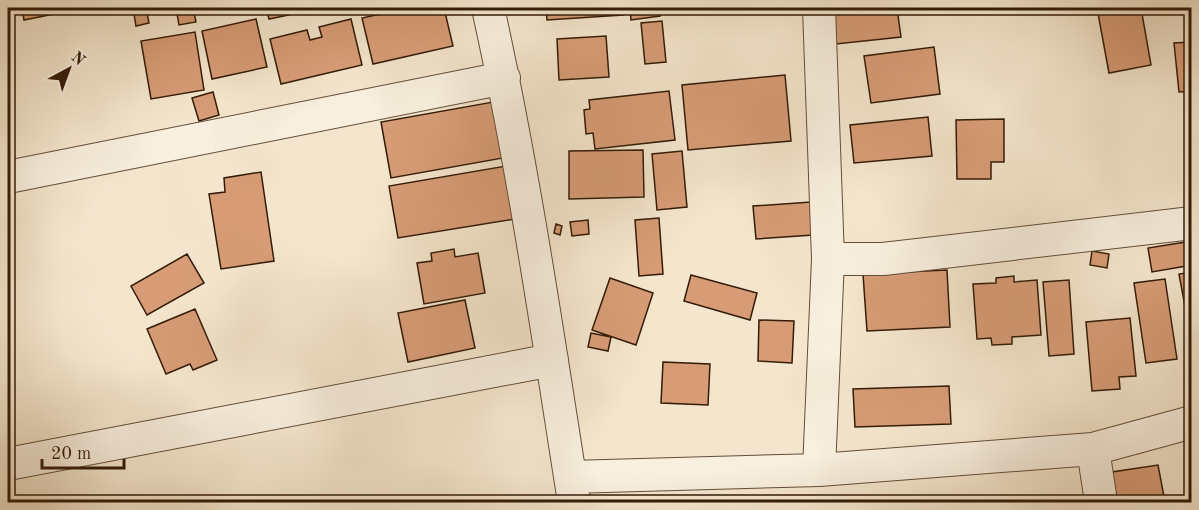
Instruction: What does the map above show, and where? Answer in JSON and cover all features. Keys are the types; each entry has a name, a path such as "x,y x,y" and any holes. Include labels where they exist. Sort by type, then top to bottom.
{"street":[{"path":"488,8 504,78 534,245 572,490 1093,449 1191,422"},
{"path":"819,8 828,259 819,470"},
{"path":"8,177 504,78"},
{"path":"828,259 883,259 1191,223"},
{"path":"8,464 552,360"},
{"path":"1093,449 1101,502"}],"building":[{"path":"22,8 74,8 74,10 24,20"},
{"path":"133,8 146,8 149,23 136,26"},
{"path":"176,8 193,8 196,22 179,25"},
{"path":"266,8 302,8 303,12 269,19"},
{"path":"408,8 444,8 453,46 373,64 362,18"},
{"path":"546,8 623,8 623,15 547,20"},
{"path":"630,8 659,8 660,16 631,20"},
{"path":"833,8 897,8 901,37 836,44"},
{"path":"1097,8 1141,8 1151,65 1109,73"},
{"path":"256,19 267,67 212,79 202,31"},
{"path":"351,19 362,65 281,84 270,39 307,30 310,40 322,37 319,27"},
{"path":"662,21 666,62 645,64 641,23"},
{"path":"195,32 204,90 151,99 141,41"},
{"path":"606,36 609,77 559,80 557,39"},
{"path":"1192,42 1192,91 1179,92 1174,43"},
{"path":"934,47 940,94 871,103 864,56"},
{"path":"785,75 791,141 688,150 682,85"},
{"path":"669,91 675,140 595,149 593,133 586,134 584,110 590,109 589,100"},
{"path":"213,92 219,115 199,121 192,98"},
{"path":"493,102 503,158 391,178 381,122"},
{"path":"928,117 932,156 854,163 850,125"},
{"path":"1004,119 1004,162 991,162 991,179 957,179 956,120"},
{"path":"643,150 644,197 569,199 569,151"},
{"path":"682,151 687,207 657,210 652,154"},
{"path":"506,166 515,219 398,238 389,186"},
{"path":"261,172 274,261 221,269 209,194 225,192 224,178"},
{"path":"811,202 813,235 756,239 753,206"},
{"path":"659,218 663,274 639,276 635,220"},
{"path":"588,220 589,234 572,236 570,222"},
{"path":"556,224 562,226 560,235 554,233"},
{"path":"1192,241 1192,265 1152,272 1148,248"},
{"path":"454,249 455,257 478,253 485,293 424,304 417,263 432,261 431,253"},
{"path":"1092,251 1109,254 1107,268 1090,265"},
{"path":"187,254 204,283 147,315 131,286"},
{"path":"947,270 950,327 867,331 863,274"},
{"path":"1192,272 1192,344 1179,274"},
{"path":"691,275 757,293 750,320 684,301"},
{"path":"1014,276 1014,282 1037,280 1041,335 1012,337 1012,344 992,345 991,338 977,339 973,284 996,283 996,278"},
{"path":"610,278 653,293 636,345 592,330"},
{"path":"1165,279 1177,359 1146,363 1134,283"},
{"path":"1069,280 1074,354 1049,356 1043,282"},
{"path":"465,300 475,348 408,362 398,313"},
{"path":"195,309 217,360 193,370 190,364 166,374 147,329"},
{"path":"1130,318 1136,376 1119,377 1120,389 1092,391 1086,322"},
{"path":"759,320 794,321 792,363 758,361"},
{"path":"591,333 611,337 608,351 588,347"},
{"path":"663,362 710,364 708,405 661,403"},
{"path":"949,386 951,424 855,427 853,389"},
{"path":"1158,465 1165,502 1117,502 1112,472"}]}
